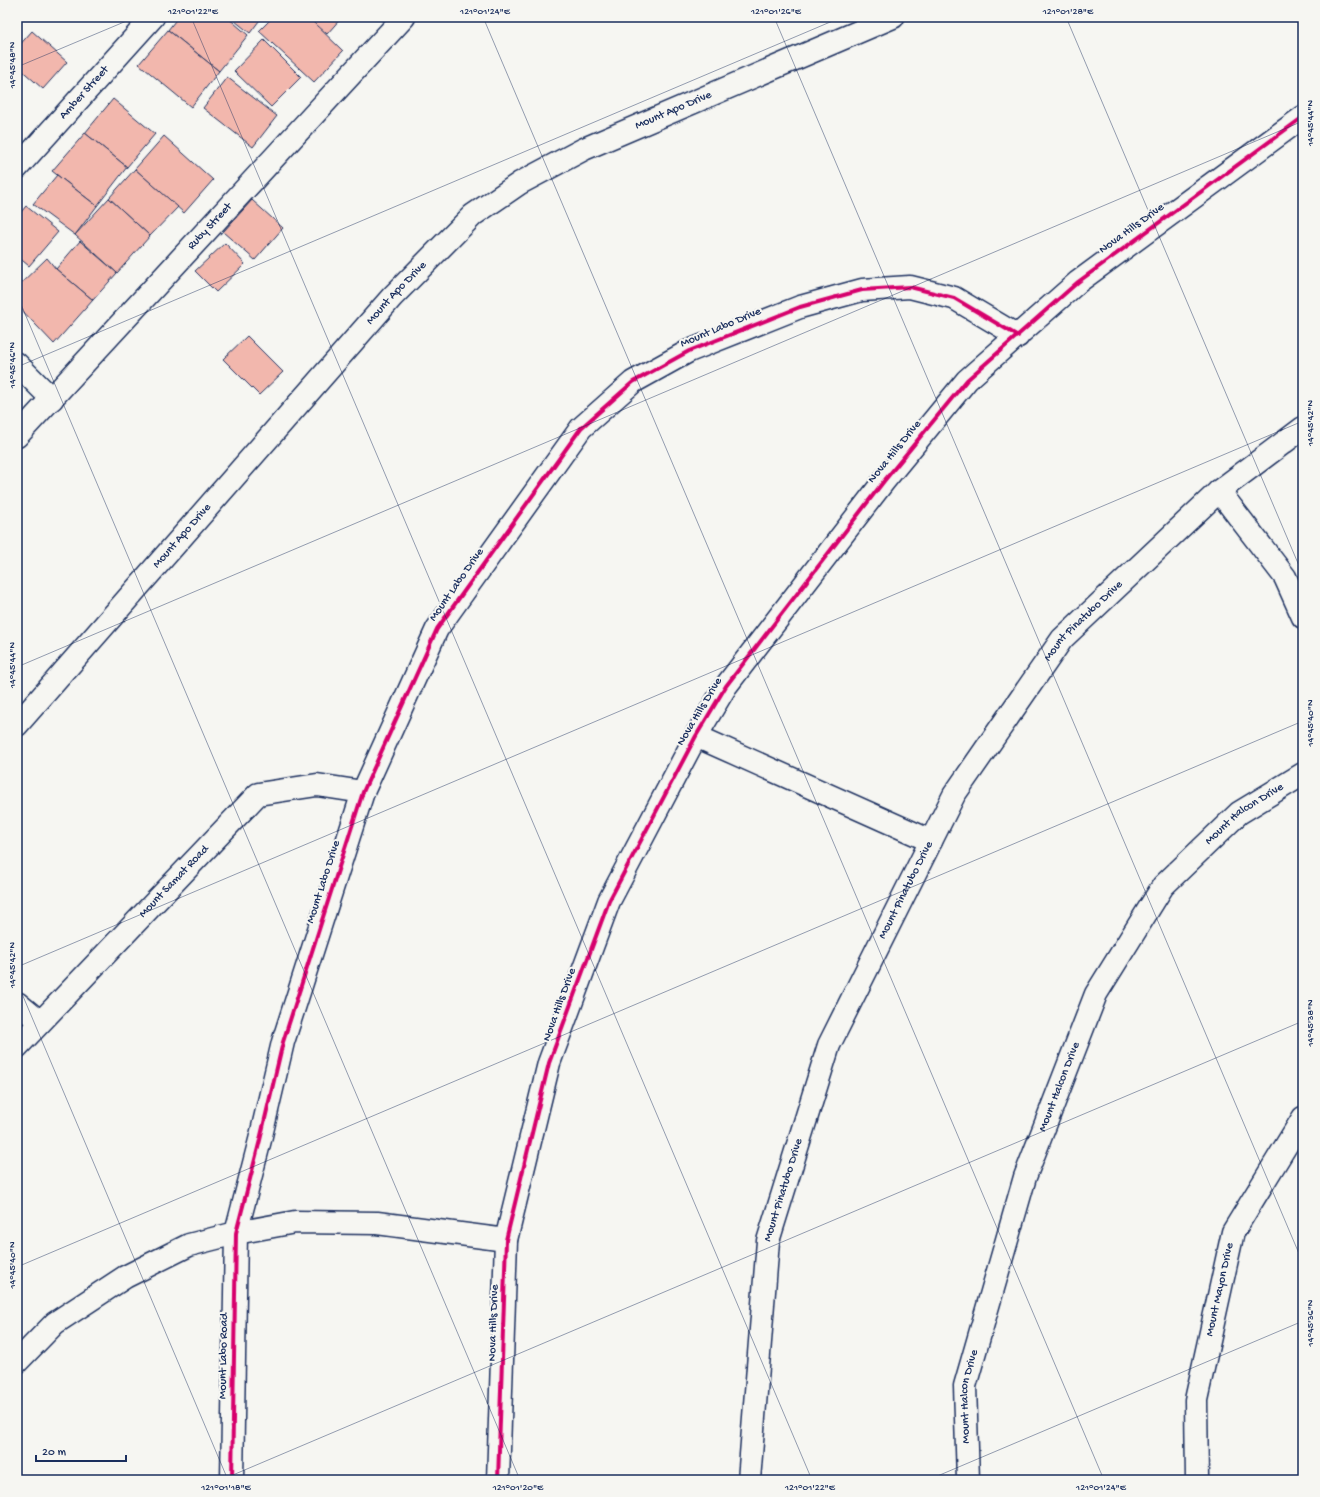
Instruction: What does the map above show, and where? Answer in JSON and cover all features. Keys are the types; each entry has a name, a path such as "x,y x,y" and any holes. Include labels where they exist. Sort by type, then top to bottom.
{"street":[{"name":"Amber Street","path":"17,168 153,17"},
{"name":"Ruby Street","path":"17,436 404,17"},
{"name":"Mount Apo Drive","path":"17,725 392,298 473,215 520,182 584,149 893,17"},
{"name":"Nova Hills Drive","path":"498,1480 506,1240 549,1063 609,901 696,736 726,686 884,481 967,380 1078,282 1303,117"},
{"name":"Mount Labo Drive","path":"236,1233 283,1042 363,792 437,629 581,428 633,382 689,351 800,306 862,290 910,287 954,298 1018,336"},
{"path":"17,364 52,399"},
{"name":"Mount Pinatubo Drive","path":"749,1480 768,1241 830,1045 954,795 1062,639 1219,491 1303,428"},
{"path":"1219,491 1285,577 1303,617"},
{"path":"696,736 931,841"},
{"name":"Mount Halcon Drive","path":"968,1480 965,1386 1025,1177 1096,994 1163,886 1239,813 1303,774"},
{"name":"Mount Samat Road","path":"17,1047 258,794 317,785 363,792"},
{"path":"17,1003 40,1022"},
{"name":"Mount Mayon Drive","path":"1197,1480 1196,1400 1233,1232 1303,1118"},
{"path":"17,1362 55,1323 125,1277 189,1245 236,1233 295,1222 377,1223 506,1240"},
{"name":"Mount Labo Road","path":"232,1480 236,1233"}],"building":[{"path":"178,17 227,17 248,35 219,71 168,30"},
{"path":"230,17 262,17 250,33"},
{"path":"273,17 308,17 343,51 314,82 259,31"},
{"path":"308,17 342,17 327,34"},
{"path":"168,30 219,71 191,107 139,64"},
{"path":"32,31 67,62 43,89 17,66 17,48"},
{"path":"264,40 301,77 271,107 234,71"},
{"path":"227,77 277,116 253,147 203,108"},
{"path":"113,99 155,134 127,167 85,133"},
{"path":"85,133 127,167 97,206 52,171"},
{"path":"164,136 213,180 184,213 135,169"},
{"path":"135,169 178,207 150,236 109,198"},
{"path":"57,175 97,206 75,235 33,204"},
{"path":"109,198 150,236 117,273 75,235"},
{"path":"252,200 283,228 255,260 223,232"},
{"path":"26,206 58,232 29,266 17,256 17,217"},
{"path":"80,241 117,273 93,300 56,269"},
{"path":"225,243 245,264 216,292 195,271"},
{"path":"47,258 56,269 93,300 54,344 17,305 17,287"},
{"path":"247,336 283,372 259,395 223,359"}],"cycle path":[{"path":"498,1480 506,1240 549,1063 609,901 696,736 726,686 884,481 967,380 1078,282 1303,117"},
{"path":"232,1480 236,1233 283,1042 363,792 437,629 581,428 633,382 689,351 800,307 862,290 910,287 954,298 1018,336"}]}
